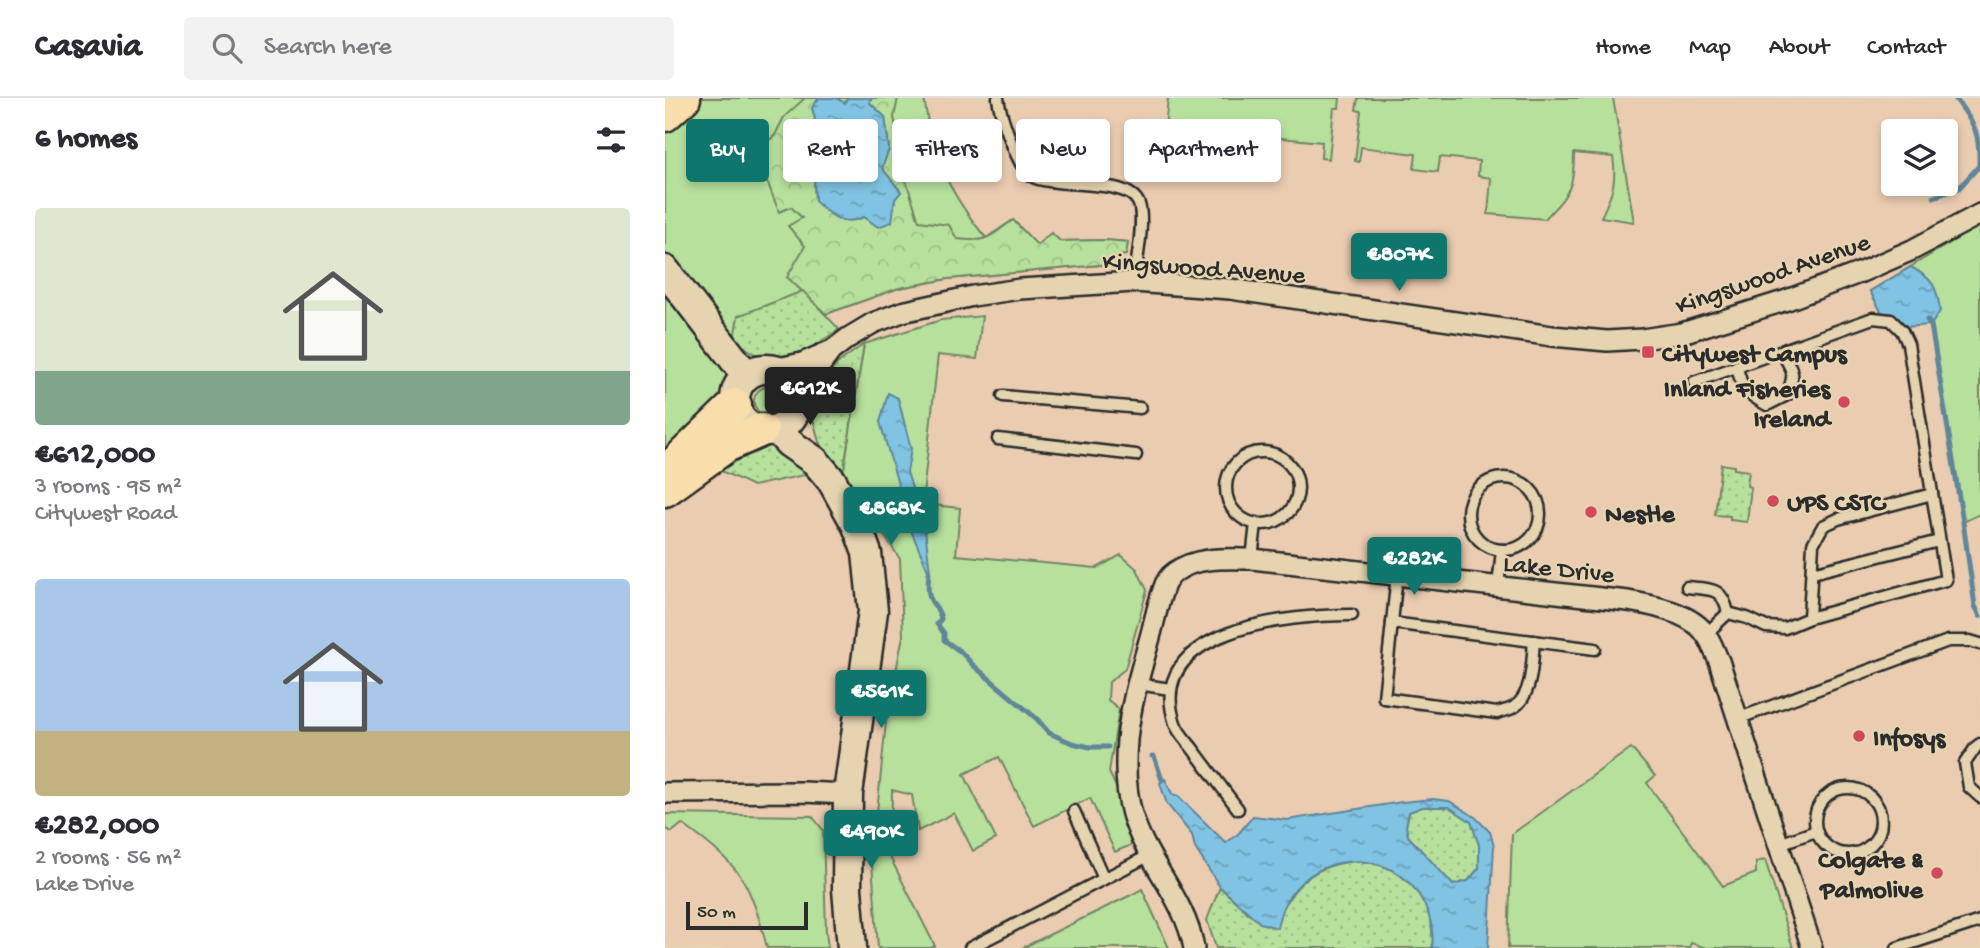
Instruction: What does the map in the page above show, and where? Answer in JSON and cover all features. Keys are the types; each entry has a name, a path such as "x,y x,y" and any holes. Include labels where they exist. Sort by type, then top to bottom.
{"highway":[{"path":"665,115 684,98"},
{"path":"665,470 735,405"},
{"path":"665,490 726,446 782,417"}],"main road":[{"path":"665,270 759,372"},
{"path":"782,417 753,428 745,422 735,405 737,389 759,372 782,373 789,379 794,387 782,417 789,443 815,461 832,481 857,526 867,553 873,611 848,794 847,889 852,948"}],"street":[{"name":"Kingswood Avenue","path":"759,372 802,363 831,351 873,323 934,303 1020,289 1134,282 1244,291 1552,336 1607,341 1642,339 1682,332 1787,300 1912,250 1980,214"},
{"name":"Kingswood Avenue","path":"782,417 831,351"},
{"name":"Lake Drive","path":"1194,948 1182,909 1143,843 1132,813 1126,772 1127,736 1138,684 1163,589 1174,573 1188,565 1212,559 1252,559 1498,586 1647,604 1678,614 1706,634"},
{"path":"1706,634 1719,661 1812,948"},
{"path":"665,793 848,794"}],"lane":[{"path":"998,98 1014,148 1023,168 1031,176 1120,189 1130,194 1138,203 1141,219 1134,282"},
{"path":"1694,382 1873,318 1891,320 1902,331 1908,344 1946,580 1809,618 1785,628 1766,626 1728,614"},
{"path":"1737,366 1740,383 1750,395 1767,405 1787,395 1793,378 1790,366 1781,351"},
{"path":"1003,396 1140,408"},
{"path":"998,439 1136,455"},
{"path":"1273,453 1294,470 1297,496 1289,512 1282,518 1256,523 1246,520 1232,507 1226,489 1227,479 1231,470 1244,456 1273,453"},
{"path":"1510,479 1519,482 1533,493 1538,501 1540,518 1538,527 1527,542 1511,550 1502,550 1476,538 1471,530 1468,510 1482,485 1510,479"},
{"path":"1809,618 1813,544 1822,526 1838,519 1932,494"},
{"path":"1252,559 1256,523"},
{"path":"1812,573 1939,541"},
{"path":"1498,586 1502,550"},
{"path":"1397,575 1384,698 1497,713 1514,707 1523,698 1529,682 1534,641"},
{"path":"1686,587 1716,591 1723,596 1728,614"},
{"path":"1706,634 1728,614"},
{"path":"1238,809 1176,727 1170,689 1174,676 1184,659 1201,646 1229,634 1278,620 1319,615 1352,615"},
{"path":"1392,623 1595,649"},
{"path":"1737,719 1948,641 1980,644"},
{"path":"1138,684 1170,689"},
{"path":"1980,744 1965,763 1969,787 1980,797"},
{"path":"1848,787 1861,790 1871,797 1879,808 1881,820 1878,834 1872,844 1859,852 1848,854 1835,851 1824,844 1816,831 1816,809 1824,797 1834,790 1848,787"},
{"path":"1074,811 1104,879"},
{"path":"1779,844 1816,831"},
{"path":"970,948 1150,856"},
{"path":"1897,948 1980,921"}],"shaded area":[{"path":"696,98 1980,98 1980,948 665,948 665,506 698,488 713,467 787,457 793,446 805,435 816,431 811,411 822,381 805,361 763,357 744,347 665,253 686,148 686,182 769,182 769,119 692,119"}],"green space":[{"path":"696,98 924,98 928,119 892,119 892,182 949,182 960,203 986,238 1013,220 1037,245 1051,233 1060,241 1128,242 1126,255 1118,256 1111,264 948,279 899,288 826,314 803,291 734,339 665,253 665,127"},
{"path":"805,98 819,98 812,108 815,119 783,119"},
{"path":"872,98 898,98 894,117 892,181 882,168 889,149 885,117 869,102"},
{"path":"1168,98 1340,98 1339,108 1334,108 1329,159 1321,158 1322,142 1281,138 1281,119 1166,119"},
{"path":"1358,98 1613,98 1634,222 1601,217 1613,188 1613,157 1574,153 1569,190 1545,219 1488,214 1491,178 1478,176 1479,161 1440,157 1438,172 1414,169 1416,154 1361,147 1359,162 1355,161 1361,111 1356,110"},
{"path":"783,119 783,182 814,182 815,201 864,217 893,208 895,198 901,192 893,182 907,182 919,221 949,225 957,239 975,240 988,237 1013,220 1037,245 1051,233 1060,241 1128,242 1126,255 1118,256 1111,264 948,279 899,288 826,314 787,277 805,246 788,226 802,218 791,207 779,212 767,182 769,140 775,135"},
{"path":"1980,225 1980,514 1963,522 1931,326 1882,313 1870,291"},
{"path":"665,284 723,360 727,378 726,403 665,463"},
{"path":"803,291 839,329 803,352 783,359 759,356 734,339 738,316"},
{"path":"982,316 977,359 938,355 922,504 960,508 956,555 1097,568 1121,555 1137,569 1147,590 1125,669 1109,682 1108,700 1119,709 1109,772 1116,787 1131,845 1115,852 1090,798 1034,826 999,757 964,774 996,839 973,851 954,813 918,831 912,795 892,790 891,859 935,946 878,948 872,862 886,722 903,636 900,559 843,474 864,344 941,320"},
{"path":"864,344 843,474 819,442 811,411 823,381 838,363"},
{"path":"768,387 778,391 782,401 778,411 768,415 758,411 754,401 758,391"},
{"path":"767,443 809,474 753,486 713,467"},
{"path":"1721,464 1749,471 1747,486 1751,487 1747,522 1730,520 1730,516 1715,515"},
{"path":"1631,748 1655,776 1647,783 1723,886 1756,873 1756,862 1765,860 1793,948 1707,948 1691,943 1689,948 1508,948 1512,834"},
{"path":"1422,807 1449,807 1471,821 1479,845 1479,868 1468,881 1453,885 1408,836 1406,826 1409,812"},
{"path":"665,814 812,816 823,830 828,948 767,948 754,904 743,880 731,864 682,824 672,832 665,828"},
{"path":"1357,861 1392,870 1412,886 1427,909 1433,935 1432,948 1216,948 1207,920 1220,887 1248,913 1279,918 1292,894 1309,877 1330,866"},
{"path":"1142,889 1169,948 1022,948 1133,894"}],"water":[{"path":"819,98 836,98 845,103 847,98 872,98 869,102 885,117 889,149 882,168 901,192 895,199 892,222 878,227 864,217 843,220 815,201 814,182 878,182 878,119 815,119 812,108"},
{"path":"1911,267 1924,275 1935,289 1940,311 1931,325 1904,327 1882,313 1870,291"},
{"path":"888,393 898,398 911,449 907,472 925,529 929,573 912,533 880,422"},
{"path":"1165,779 1172,794 1178,796 1226,843 1239,833 1253,816 1287,820 1402,802 1433,799 1449,801 1475,817 1490,832 1494,846 1488,948 1432,948 1429,916 1410,883 1390,869 1367,862 1343,862 1321,869 1301,883 1286,903 1277,928 1260,923 1220,887 1195,848 1192,835 1167,804 1160,783","holes":["1422,807 1449,807 1471,822 1479,845 1479,868 1468,881 1453,885 1408,836 1406,826 1409,812"]}],"waterway":[{"path":"1934,197 1959,188 1979,166 1975,129 1955,98"},
{"path":"1927,320 1931,325 1975,606 1980,616"},
{"path":"929,573 929,595 940,616 937,624 944,633 944,640 1037,719 1049,733 1072,743 1108,747"},
{"path":"1152,756 1162,780"}],"place":[{"name":"Citywest Campus","path":"1648,352"},
{"name":"Inland Fisheries Ireland","path":"1844,402"},
{"name":"UPS CSTC","path":"1773,501"},
{"name":"Nestle","path":"1591,512"},
{"name":"Infosys","path":"1859,736"},
{"name":"Colgate & Palmolive","path":"1937,873"}]}
